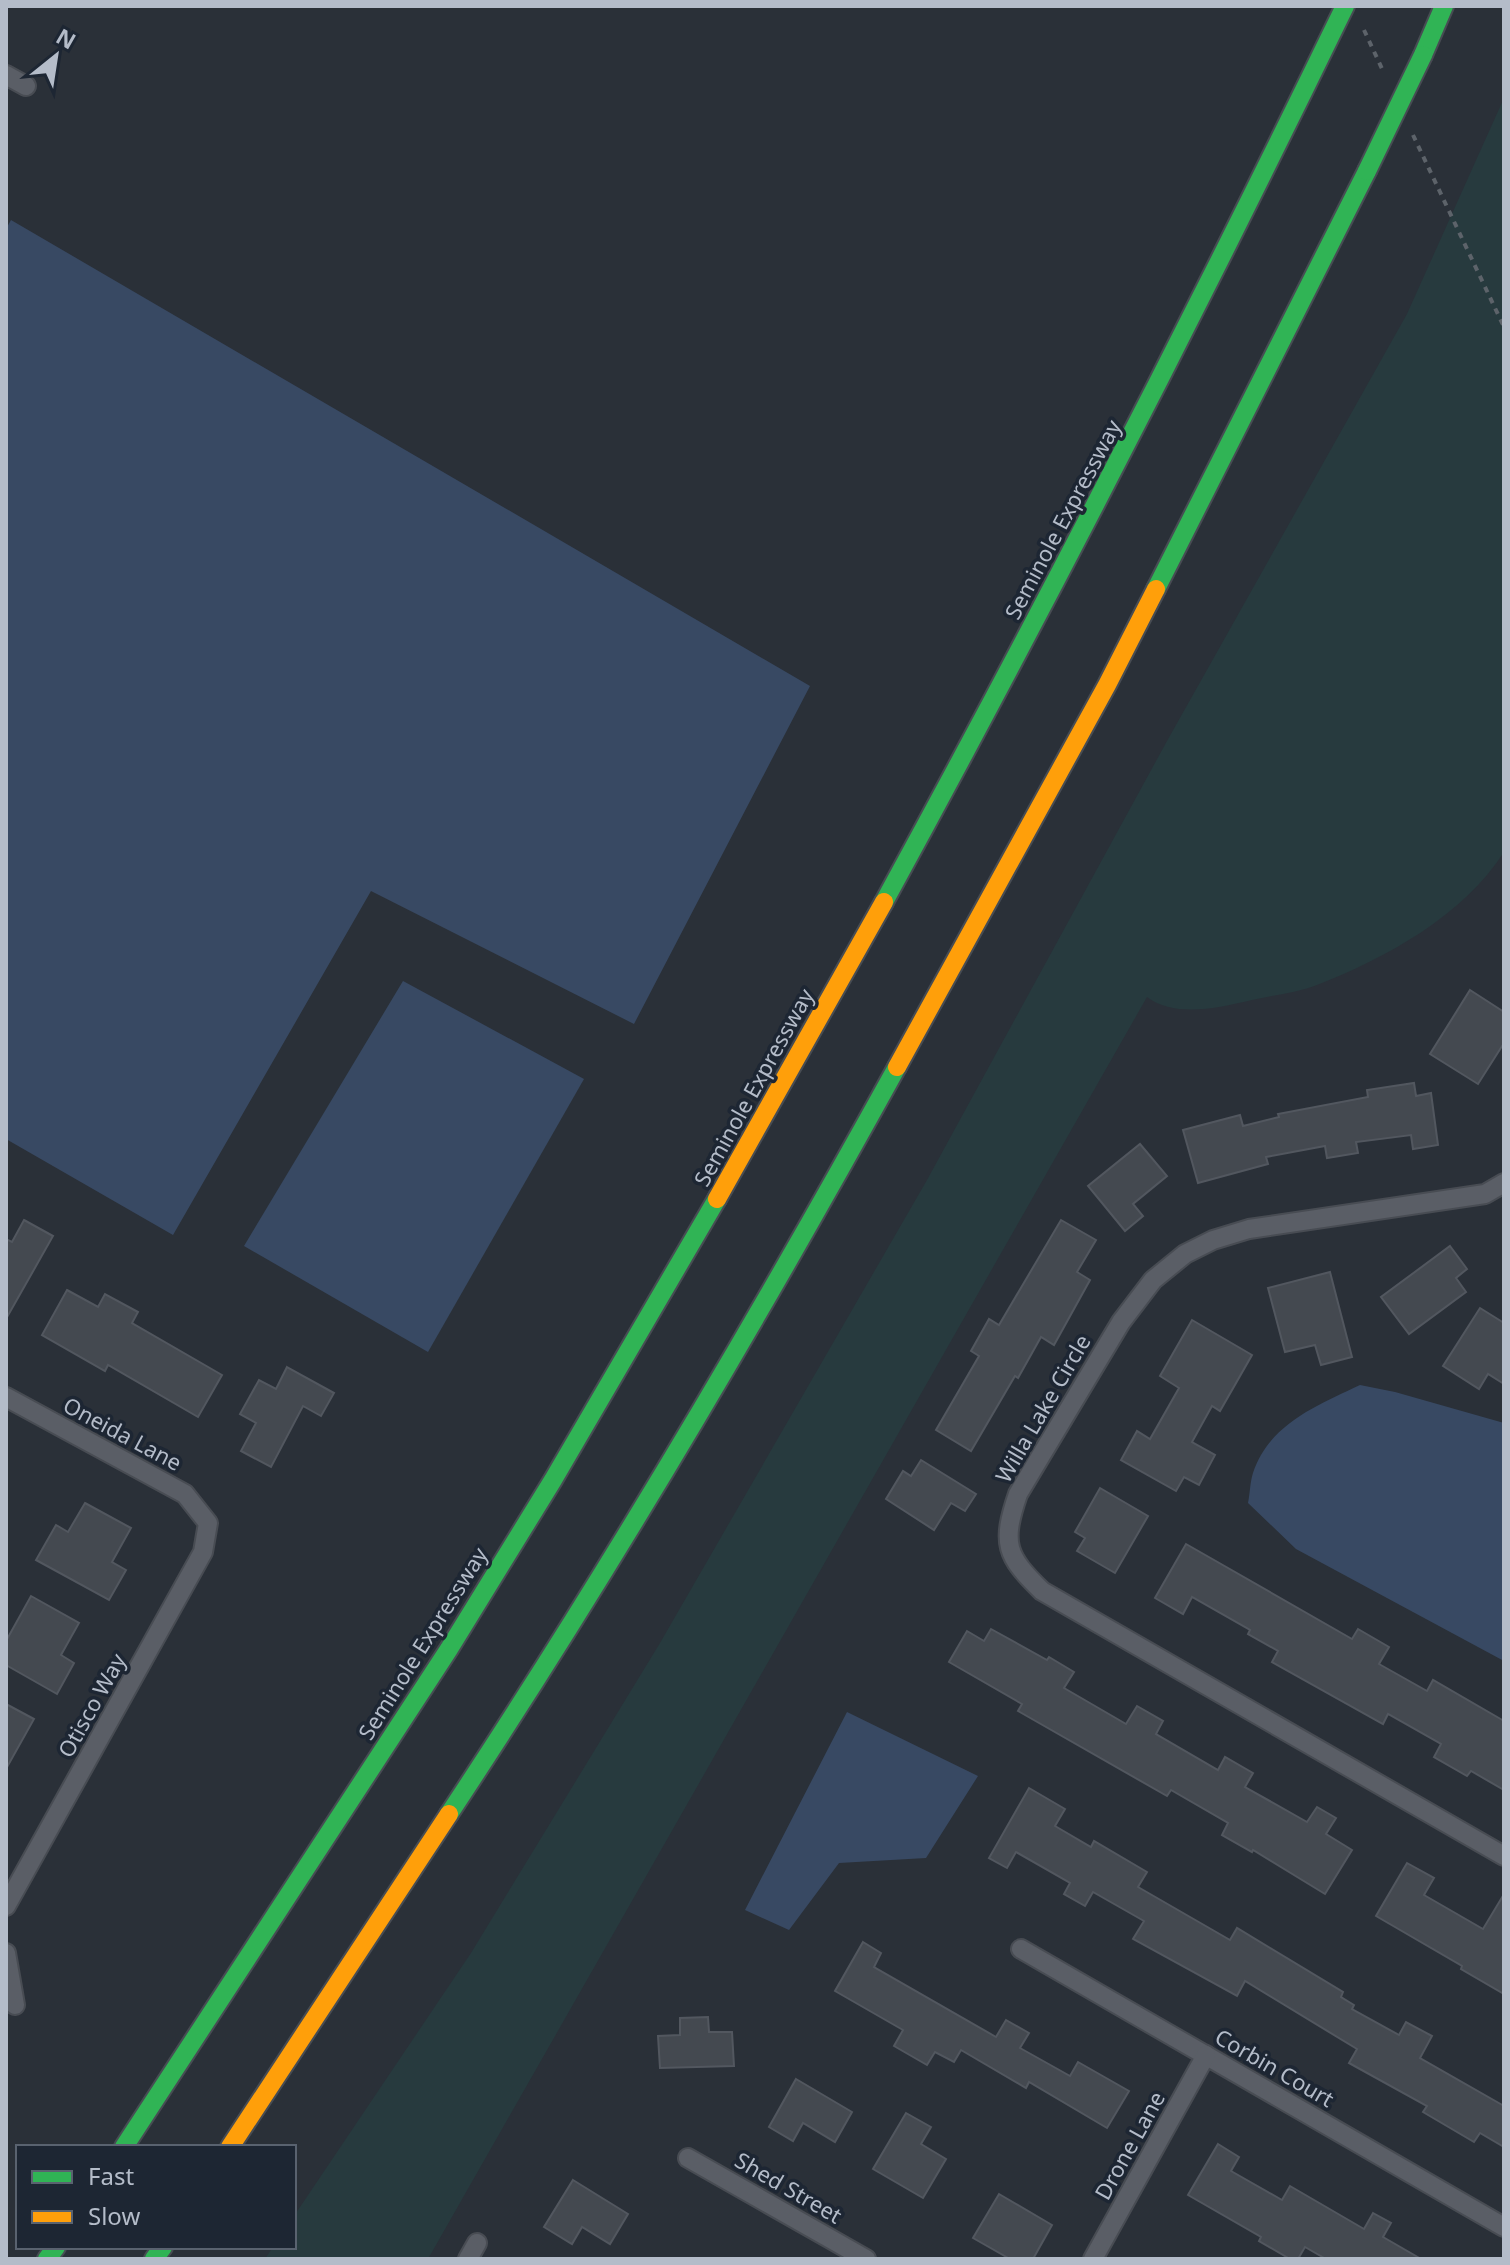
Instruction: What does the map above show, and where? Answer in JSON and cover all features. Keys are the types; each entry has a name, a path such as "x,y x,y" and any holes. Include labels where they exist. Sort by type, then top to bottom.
{"highway":[{"name":"Seminole Expressway","path":"125,2145 442,1659 551,1482 717,1199 926,829 1136,428 1345,6"},
{"path":"231,2145 527,1696 787,1266 1107,685 1367,171 1444,6"}],"street":[{"path":"6,75 26,86"},
{"name":"Willa Lake Circle","path":"1504,1183 1485,1194 1249,1229 1213,1240 1185,1254 1153,1280 1121,1322 1018,1494 1010,1517 1008,1543 1017,1566 1042,1591 1504,1856"},
{"name":"Oneida Lane","path":"6,1397 185,1494 208,1523"},
{"name":"Otisco Way","path":"6,1906 203,1552 208,1523"},
{"name":"Corbin Court","path":"1021,1949 1504,2227"},
{"path":"6,1953 15,2005"},
{"name":"Drone Lane","path":"1093,2259 1206,2055"},
{"name":"Shed Street","path":"688,2158 866,2259"}],"path":[{"path":"1359,20 1385,75"},
{"path":"1411,130 1504,327"}],"green space":[{"path":"1504,98 1504,852 1487,875 1445,915 1396,948 1317,985 1225,1006 1197,1009 1170,1007 1147,997 428,2259 265,2259 272,2249 296,2249 296,2213 471,1953 660,1643 927,1180 1167,741 1407,314"}],"water":[{"path":"11,220 810,686 634,1024 371,891 173,1235 6,1139 6,229"},
{"path":"403,981 584,1079 428,1352 244,1246"},
{"path":"1360,1385 1504,1423 1504,1661 1296,1549 1248,1503 1253,1473 1271,1441 1297,1418"},
{"path":"847,1712 978,1776 926,1858 839,1863 789,1930 745,1910"}],"building":[{"path":"1470,990 1504,1012 1504,1043 1478,1084 1430,1054"},
{"path":"1414,1083 1416,1096 1431,1093 1438,1145 1413,1149 1411,1135 1356,1142 1358,1153 1327,1158 1325,1146 1266,1157 1268,1164 1198,1183 1183,1130 1240,1115 1243,1126 1279,1117 1278,1114 1368,1097 1367,1090"},
{"path":"1140,1144 1167,1176 1133,1204 1143,1216 1125,1231 1088,1186"},
{"path":"24,1220 53,1236 6,1319 6,1239 12,1242"},
{"path":"1061,1220 1096,1240 1077,1272 1090,1280 1054,1345 1041,1337 971,1451 936,1430 979,1356 971,1351 989,1319 999,1325"},
{"path":"1450,1246 1467,1269 1456,1278 1466,1292 1409,1334 1381,1297"},
{"path":"1330,1272 1352,1357 1321,1365 1315,1345 1285,1352 1268,1288"},
{"path":"67,1290 98,1307 105,1294 138,1312 132,1323 222,1375 198,1417 108,1365 105,1371 42,1335"},
{"path":"1480,1308 1504,1323 1504,1384 1488,1374 1479,1389 1443,1366"},
{"path":"1192,1320 1252,1355 1220,1411 1212,1406 1192,1442 1215,1455 1199,1485 1184,1477 1176,1491 1121,1460 1137,1431 1150,1439 1179,1388 1160,1376"},
{"path":"287,1367 334,1393 321,1416 303,1406 271,1467 241,1451 256,1423 240,1414 259,1380 276,1389"},
{"path":"921,1460 976,1494 965,1511 951,1503 934,1530 886,1499 903,1471 911,1476"},
{"path":"1100,1488 1148,1516 1115,1573 1077,1551 1085,1538 1075,1532"},
{"path":"85,1503 131,1528 112,1562 126,1570 109,1600 36,1560 56,1525 68,1532"},
{"path":"1186,1544 1352,1639 1358,1629 1389,1647 1379,1664 1427,1691 1433,1680 1504,1721 1504,1790 1471,1771 1467,1776 1434,1757 1441,1744 1388,1714 1383,1724 1272,1662 1278,1651 1248,1634 1250,1630 1192,1597 1183,1614 1155,1598"},
{"path":"31,1596 79,1623 61,1655 74,1663 57,1694 6,1665 6,1641"},
{"path":"991,1629 1074,1672 1064,1688 1126,1724 1137,1706 1163,1721 1156,1734 1218,1770 1225,1757 1253,1773 1245,1787 1307,1822 1317,1807 1336,1818 1326,1834 1352,1850 1325,1894 1222,1835 1228,1823 1171,1790 1167,1796 1018,1711 1022,1704 949,1662 967,1631 984,1641"},
{"path":"6,1704 34,1719 6,1769"},
{"path":"1029,1788 1065,1809 1055,1826 1091,1847 1094,1841 1147,1872 1138,1887 1230,1940 1237,1928 1343,1992 1341,1997 1354,2005 1352,2009 1399,2035 1406,2022 1432,2036 1420,2058 1504,2106 1504,2147 1480,2133 1474,2142 1423,2112 1427,2106 1349,2063 1357,2049 1245,1981 1237,1996 1133,1939 1144,1921 1093,1892 1085,1906 1064,1894 1070,1883 1016,1852 1007,1868 989,1858"},
{"path":"1407,1863 1434,1878 1424,1895 1483,1929 1504,1894 1504,1994 1376,1916"},
{"path":"863,1942 881,1953 874,1967 996,2037 1006,2020 1029,2033 1020,2048 1070,2076 1078,2062 1129,2091 1107,2128 1029,2082 1026,2088 961,2050 954,2062 935,2052 927,2065 894,2046 903,2030 835,1991"},
{"path":"708,2017 709,2032 732,2032 734,2066 660,2068 658,2036 680,2035 680,2018"},
{"path":"796,2079 852,2112 835,2142 803,2123 793,2141 769,2127"},
{"path":"906,2113 931,2127 921,2144 946,2159 923,2198 873,2169"},
{"path":"1218,2144 1239,2157 1231,2171 1282,2200 1290,2186 1364,2229 1373,2213 1391,2223 1383,2237 1421,2259 1326,2259 1305,2247 1298,2259 1290,2259 1259,2241 1261,2237 1188,2195"},
{"path":"573,2180 628,2214 610,2244 582,2227 572,2244 544,2227"},
{"path":"999,2194 1052,2225 1033,2259 1010,2259 973,2238"}],"traffic: fast":[{"path":"884,902 1120,457 1345,6"},
{"path":"1423,55 1444,6"},
{"path":"1367,171 1423,55"},
{"path":"1156,589 1367,171"},
{"path":"449,1814 567,1631 680,1445 897,1067"},
{"path":"125,2145 449,1649 553,1480 717,1199"},
{"path":"47,2259 54,2249"},
{"path":"154,2259 162,2249"}],"traffic: slow":[{"path":"897,1067 1107,685 1156,589"},
{"path":"717,1199 884,902"},
{"path":"231,2145 449,1814"}]}
